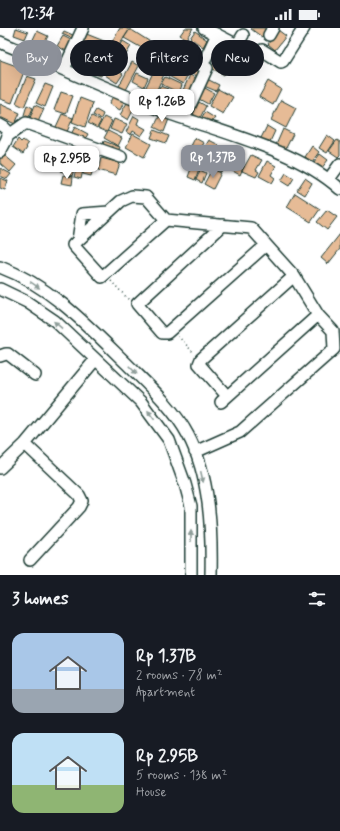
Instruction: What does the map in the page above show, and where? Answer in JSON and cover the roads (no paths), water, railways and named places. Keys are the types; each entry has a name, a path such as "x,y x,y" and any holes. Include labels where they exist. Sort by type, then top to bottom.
{"street":[{"path":"64,69 83,28"},
{"path":"204,28 237,45 242,35"},
{"path":"264,51 283,62 304,28"},
{"path":"184,118 207,68 202,66 217,34"},
{"path":"0,42 111,90 299,161 329,179 340,188"},
{"path":"0,152 9,134 26,123 121,157"},
{"path":"0,126 6,128 9,134"},
{"path":"329,179 340,164"},
{"path":"166,220 102,277 73,245 120,201 132,196 146,197 166,220 250,228 294,276 318,315 333,331 334,349 240,432 195,452"},
{"path":"78,240 82,214 109,212"},
{"path":"224,225 137,304 162,333 167,333 266,245"},
{"path":"0,267 29,281 64,305 95,333 166,403 188,436 200,464 209,504 211,575"},
{"path":"294,276 201,359 199,364 224,399 318,315"},
{"path":"0,289 27,302 55,321 141,402 169,440 185,484 191,506 191,575"},
{"path":"0,356 8,354 35,375"},
{"path":"0,468 25,444 95,360"},
{"path":"25,444 79,495 82,502 30,560"},
{"path":"191,506 209,504"}]}
